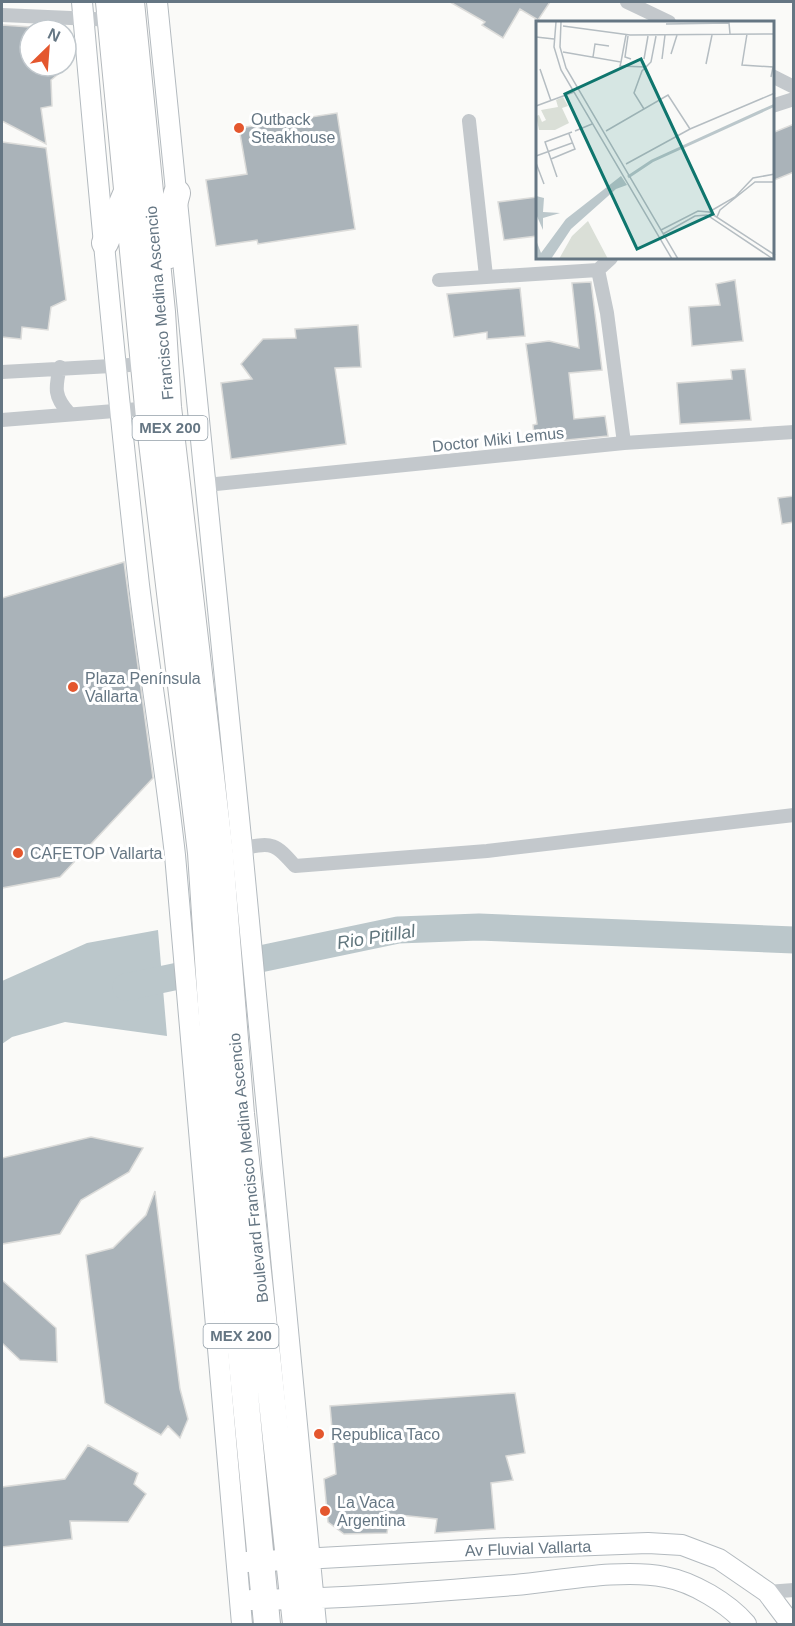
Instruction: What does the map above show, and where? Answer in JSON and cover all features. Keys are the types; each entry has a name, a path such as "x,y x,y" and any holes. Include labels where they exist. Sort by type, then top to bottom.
{"highway":[{"name":"Francisco Medina Ascencio","path":"121,10 128,191 155,364 158,408 226,852"},
{"name":"Francisco Medina Ascencio","path":"121,10 162,312 155,364"},
{"path":"105,243 128,191"},
{"path":"162,312 171,215 177,194"},
{"name":"Boulevard Francisco Medina Ascencio","path":"226,852 219,1111 266,1612"},
{"name":"Boulevard Francisco Medina Ascencio","path":"219,1111 300,1560 304,1598 296,1624"}],"main road":[{"path":"157,2 206,485 226,852 265,1103 300,1560"},
{"path":"83,11 119,409 176,855 219,1111 236,1562 242,1624"},
{"name":"Av Fluvial Vallarta","path":"236,1562 486,1549 648,1543 682,1545 719,1559 767,1592 791,1624"},
{"name":"Av Fluvial Vallarta","path":"240,1600 266,1612 304,1598 631,1575 665,1577 694,1586 740,1617 746,1624"},
{"path":"304,1598 316,1624"}],"street":[{"path":"627,2 667,21"},
{"path":"2,15 121,10"},
{"path":"774,77 794,87"},
{"path":"774,105 794,99"},
{"path":"469,121 486,276"},
{"path":"439,280 598,270 609,260"},
{"path":"598,270 607,313 624,443"},
{"path":"2,372 155,364"},
{"path":"60,368 55,387 56,394 58,401 69,413"},
{"path":"2,420 119,409 158,408"},
{"name":"Doctor Miki Lemus","path":"206,485 624,443 794,432"},
{"path":"226,852 265,844 279,847 295,866 487,851 794,814"},
{"path":"767,1592 794,1590"}],"shaded area":[{"path":"158,930 167,1036 65,1022 12,1037 2,1044 2,981 87,943"}],"building":[{"path":"450,2 550,2 538,20 520,9 503,38 482,25 485,22"},
{"path":"2,25 18,26 18,78 53,78 51,80 52,106 41,108 46,144 2,121"},
{"path":"337,113 355,229 258,244 257,240 216,246 206,180 247,174 239,128"},
{"path":"794,124 794,172 774,180 774,132"},
{"path":"2,142 46,148 66,300 51,307 48,330 22,327 21,339 2,337"},
{"path":"536,197 536,236 504,240 498,202"},
{"path":"735,280 743,341 692,346 689,307 720,305 716,284"},
{"path":"591,282 602,370 569,373 574,419 605,416 608,436 535,443 533,425 537,424 526,344 549,341 579,348 572,283"},
{"path":"520,288 525,336 487,339 487,332 454,337 447,294"},
{"path":"358,325 361,367 335,368 346,444 231,459 221,383 252,379 241,364 263,339 296,338 295,329"},
{"path":"745,369 751,420 680,424 677,383 732,379 731,370"},
{"path":"794,496 794,522 782,524 778,498"},
{"name":"Plaza Península Vallarta","path":"124,562 153,778 60,877 2,888 2,598"},
{"path":"91,1137 143,1148 129,1172 81,1200 60,1234 2,1244 2,1158"},
{"path":"155,1191 180,1389 188,1419 180,1438 168,1426 161,1435 105,1403 86,1255 113,1248 146,1215"},
{"path":"2,1280 56,1328 57,1362 20,1360 2,1343"},
{"path":"515,1393 525,1453 506,1456 513,1480 491,1483 495,1529 435,1533 437,1519 390,1514 387,1533 344,1534 328,1522 324,1479 336,1474 330,1406"},
{"path":"88,1445 138,1473 134,1484 146,1494 128,1522 70,1521 72,1539 2,1547 2,1487 65,1479"}],"waterway":[{"name":"Rio Pitillal","path":"126,987 398,930 479,927 794,940"}],"place":[{"name":"Outback Steakhouse","path":"239,128"},
{"name":"Plaza Península Vallarta","path":"73,687"},
{"name":"CAFETOP Vallarta","path":"18,853"},
{"name":"Republica Taco","path":"319,1434"},
{"name":"La Vaca Argentina","path":"325,1511"}]}
